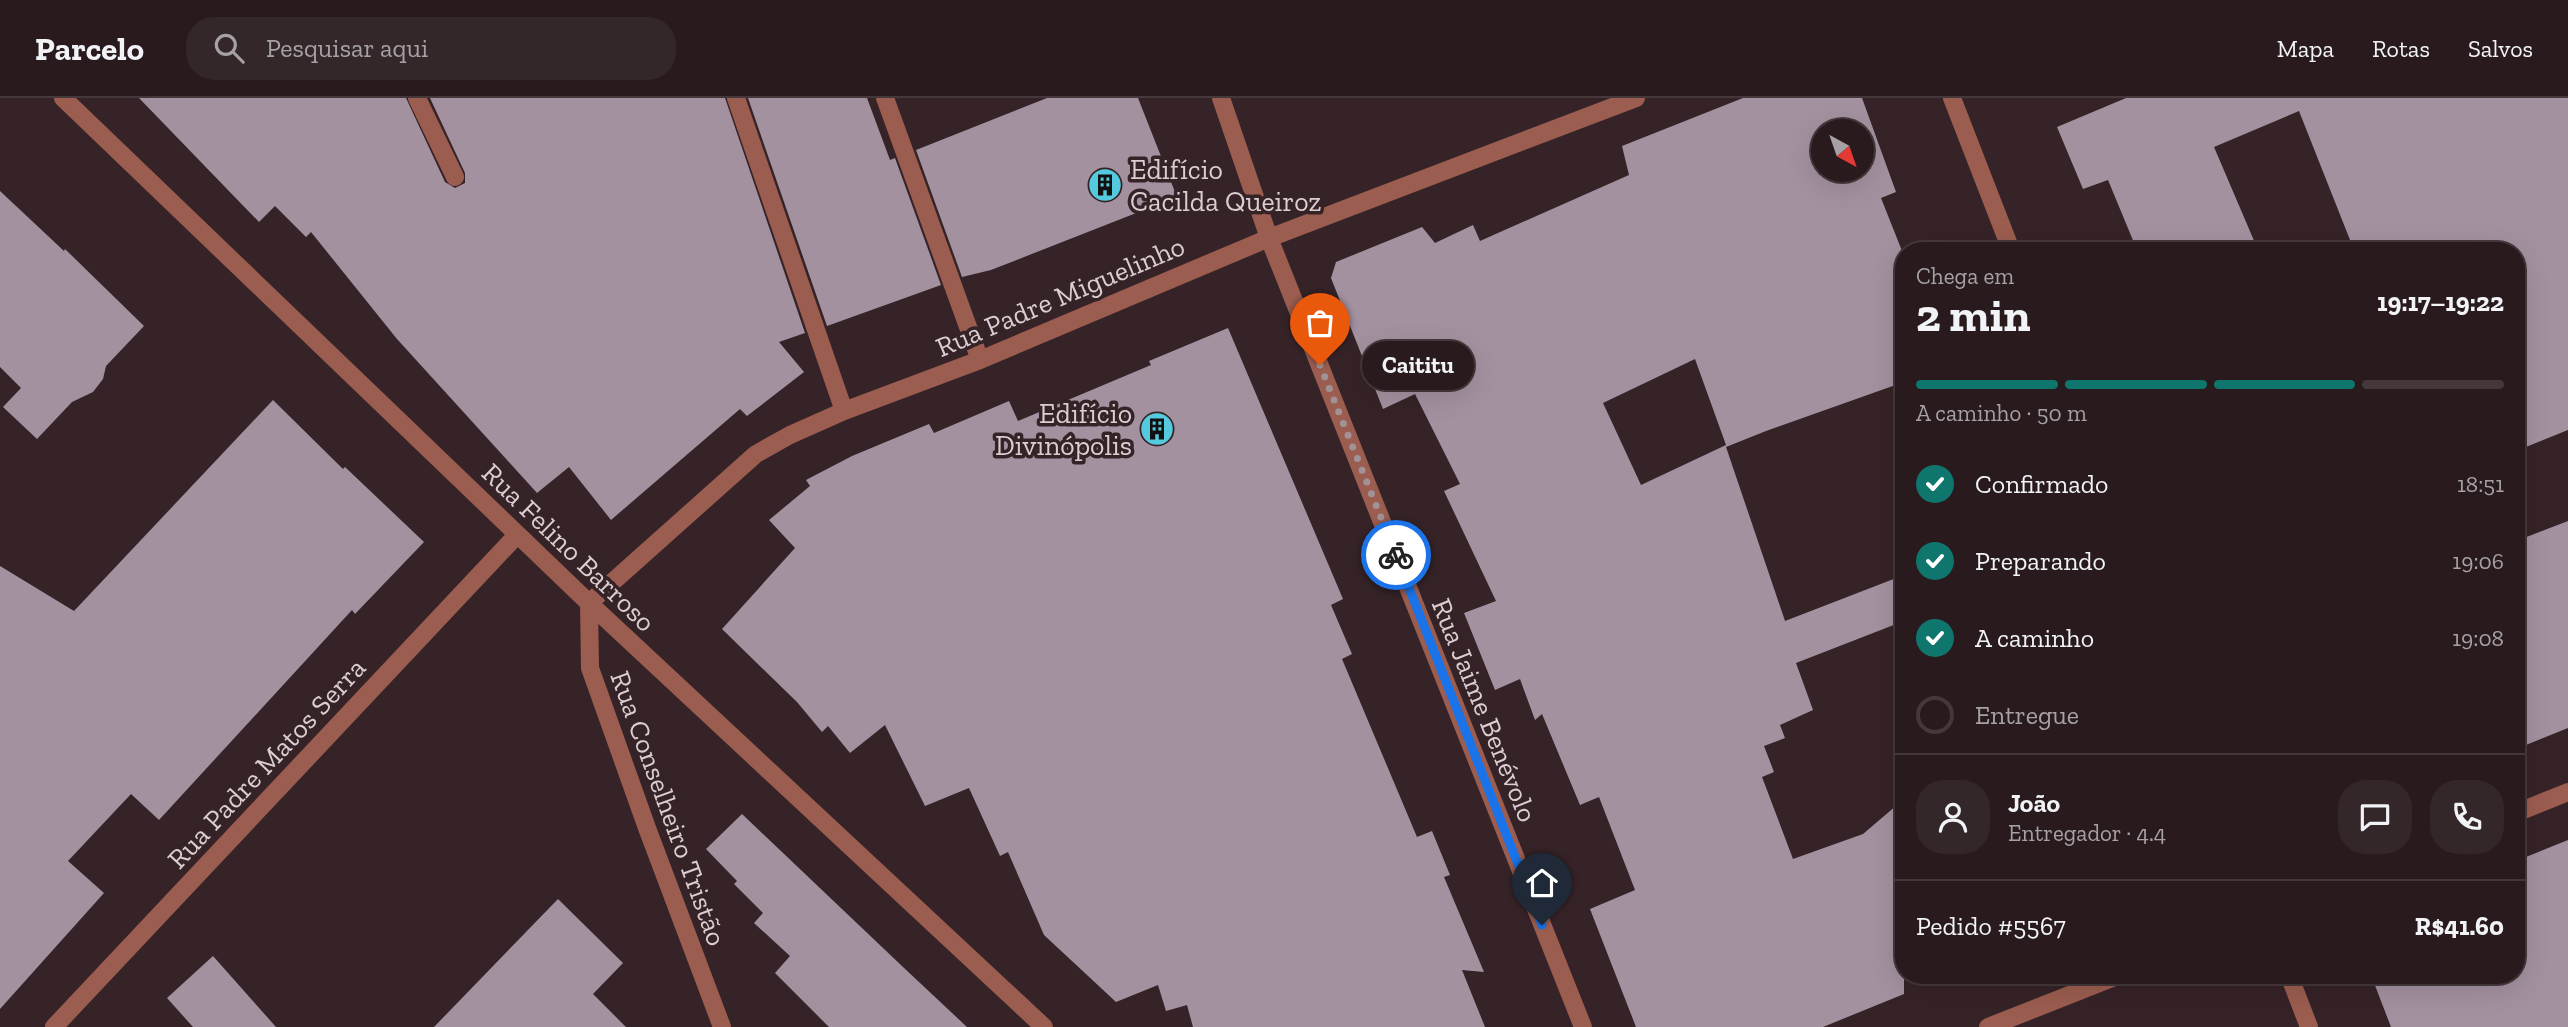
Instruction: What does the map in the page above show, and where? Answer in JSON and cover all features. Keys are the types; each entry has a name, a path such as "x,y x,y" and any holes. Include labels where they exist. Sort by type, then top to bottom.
{"street":[{"name":"Rua Felino Barroso","path":"63,98 517,535 1044,1027"},
{"path":"416,98 455,177"},
{"path":"736,98 844,411"},
{"path":"885,98 980,360"},
{"name":"Rua Jaime Benévolo","path":"1221,98 1269,237 1583,1027"},
{"name":"Rua Padre Miguelinho","path":"589,603 756,454 790,435 844,411 980,360 1269,237 1636,98"},
{"path":"1952,98 2008,242"},
{"name":"Rua Padre Matos Serra","path":"54,1027 517,535"},
{"name":"Rua Conselheiro Tristão","path":"589,603 590,668 722,1027"},
{"path":"2525,809 2568,792"},
{"path":"1988,1027 2096,984"},
{"path":"2292,984 2309,1027"}],"building":[{"path":"139,98 406,98 445,182 455,188 465,183 465,173 430,98 725,98 805,333 779,342 804,372 747,416 740,409 611,520 569,467 537,493 397,339 311,232 306,237 275,206 259,222"},
{"path":"748,98 867,98 890,160 895,158 941,285 827,326"},
{"name":"Edifício Cacilda Queiroz","path":"1047,98 1138,98 1177,197 991,270 962,277 916,150"},
{"path":"1743,98 1862,98 1870,119 1811,119 1811,182 1874,182 1874,131 1896,192 1881,198 1898,242 1895,242 1895,385 1726,447 1785,621 1895,578 1895,624 1796,663 1813,710 1780,725 1785,738 1764,746 1774,772 1762,777 1793,859 1863,834 1895,807 1895,984 1904,984 1904,994 1823,1027 1636,1027 1590,909 1635,890 1599,797 1580,805 1542,714 1535,720 1520,679 1495,690 1464,613 1496,601 1444,491 1460,484 1415,394 1383,409 1331,278 1336,262 1422,227 1435,243 1473,225 1480,241 1629,175 1622,146","holes":["1695,359 1726,445 1641,485 1603,403"]},
{"path":"2126,98 2568,98 2568,430 2525,447 2525,242 2351,242 2299,111 2214,147 2255,242 2134,242 2108,180 2083,189 2057,127"},
{"path":"0,191 64,251 65,249 144,326 106,366 103,379 93,392 72,402 37,439 3,407 21,388 0,367"},
{"path":"1228,328 1343,599 1331,605 1352,654 1342,659 1417,837 1432,831 1450,875 1444,877 1484,972 1462,970 1485,1027 1193,1027 1187,1005 1166,1011 1158,985 1116,1002 1044,935 1008,852 1000,856 969,788 925,806 885,725 850,753 828,726 822,732 797,702 722,629 795,548 769,520 810,486 806,480 852,456 929,424 934,433 1009,401 1018,421 1151,365 1149,361"},
{"path":"273,400 343,469 345,467 424,542 355,614 352,610 159,820 131,794 68,861 104,893 0,1009 0,566 74,611"},
{"path":"2568,521 2568,728 2525,745 2525,538"},
{"path":"742,814 967,1027 829,1027 775,973 790,956 754,923 763,913 734,884 737,881 706,849"},
{"path":"2568,840 2568,1027 2391,1027 2374,984 2525,984 2525,857"},
{"path":"558,899 623,963 593,994 626,1027 434,1027"},
{"path":"213,956 276,1027 193,1027 167,998"}],"way so far":[{"path":"1320,365 1396,555"}],"place":[{"name":"Edifício Cacilda Queiroz","path":"1105,185"},
{"name":"Caititu","path":"1320,365"},
{"name":"Edifício Divinópolis","path":"1157,429"}],"route":[{"path":"1396,555 1542,925"}]}
